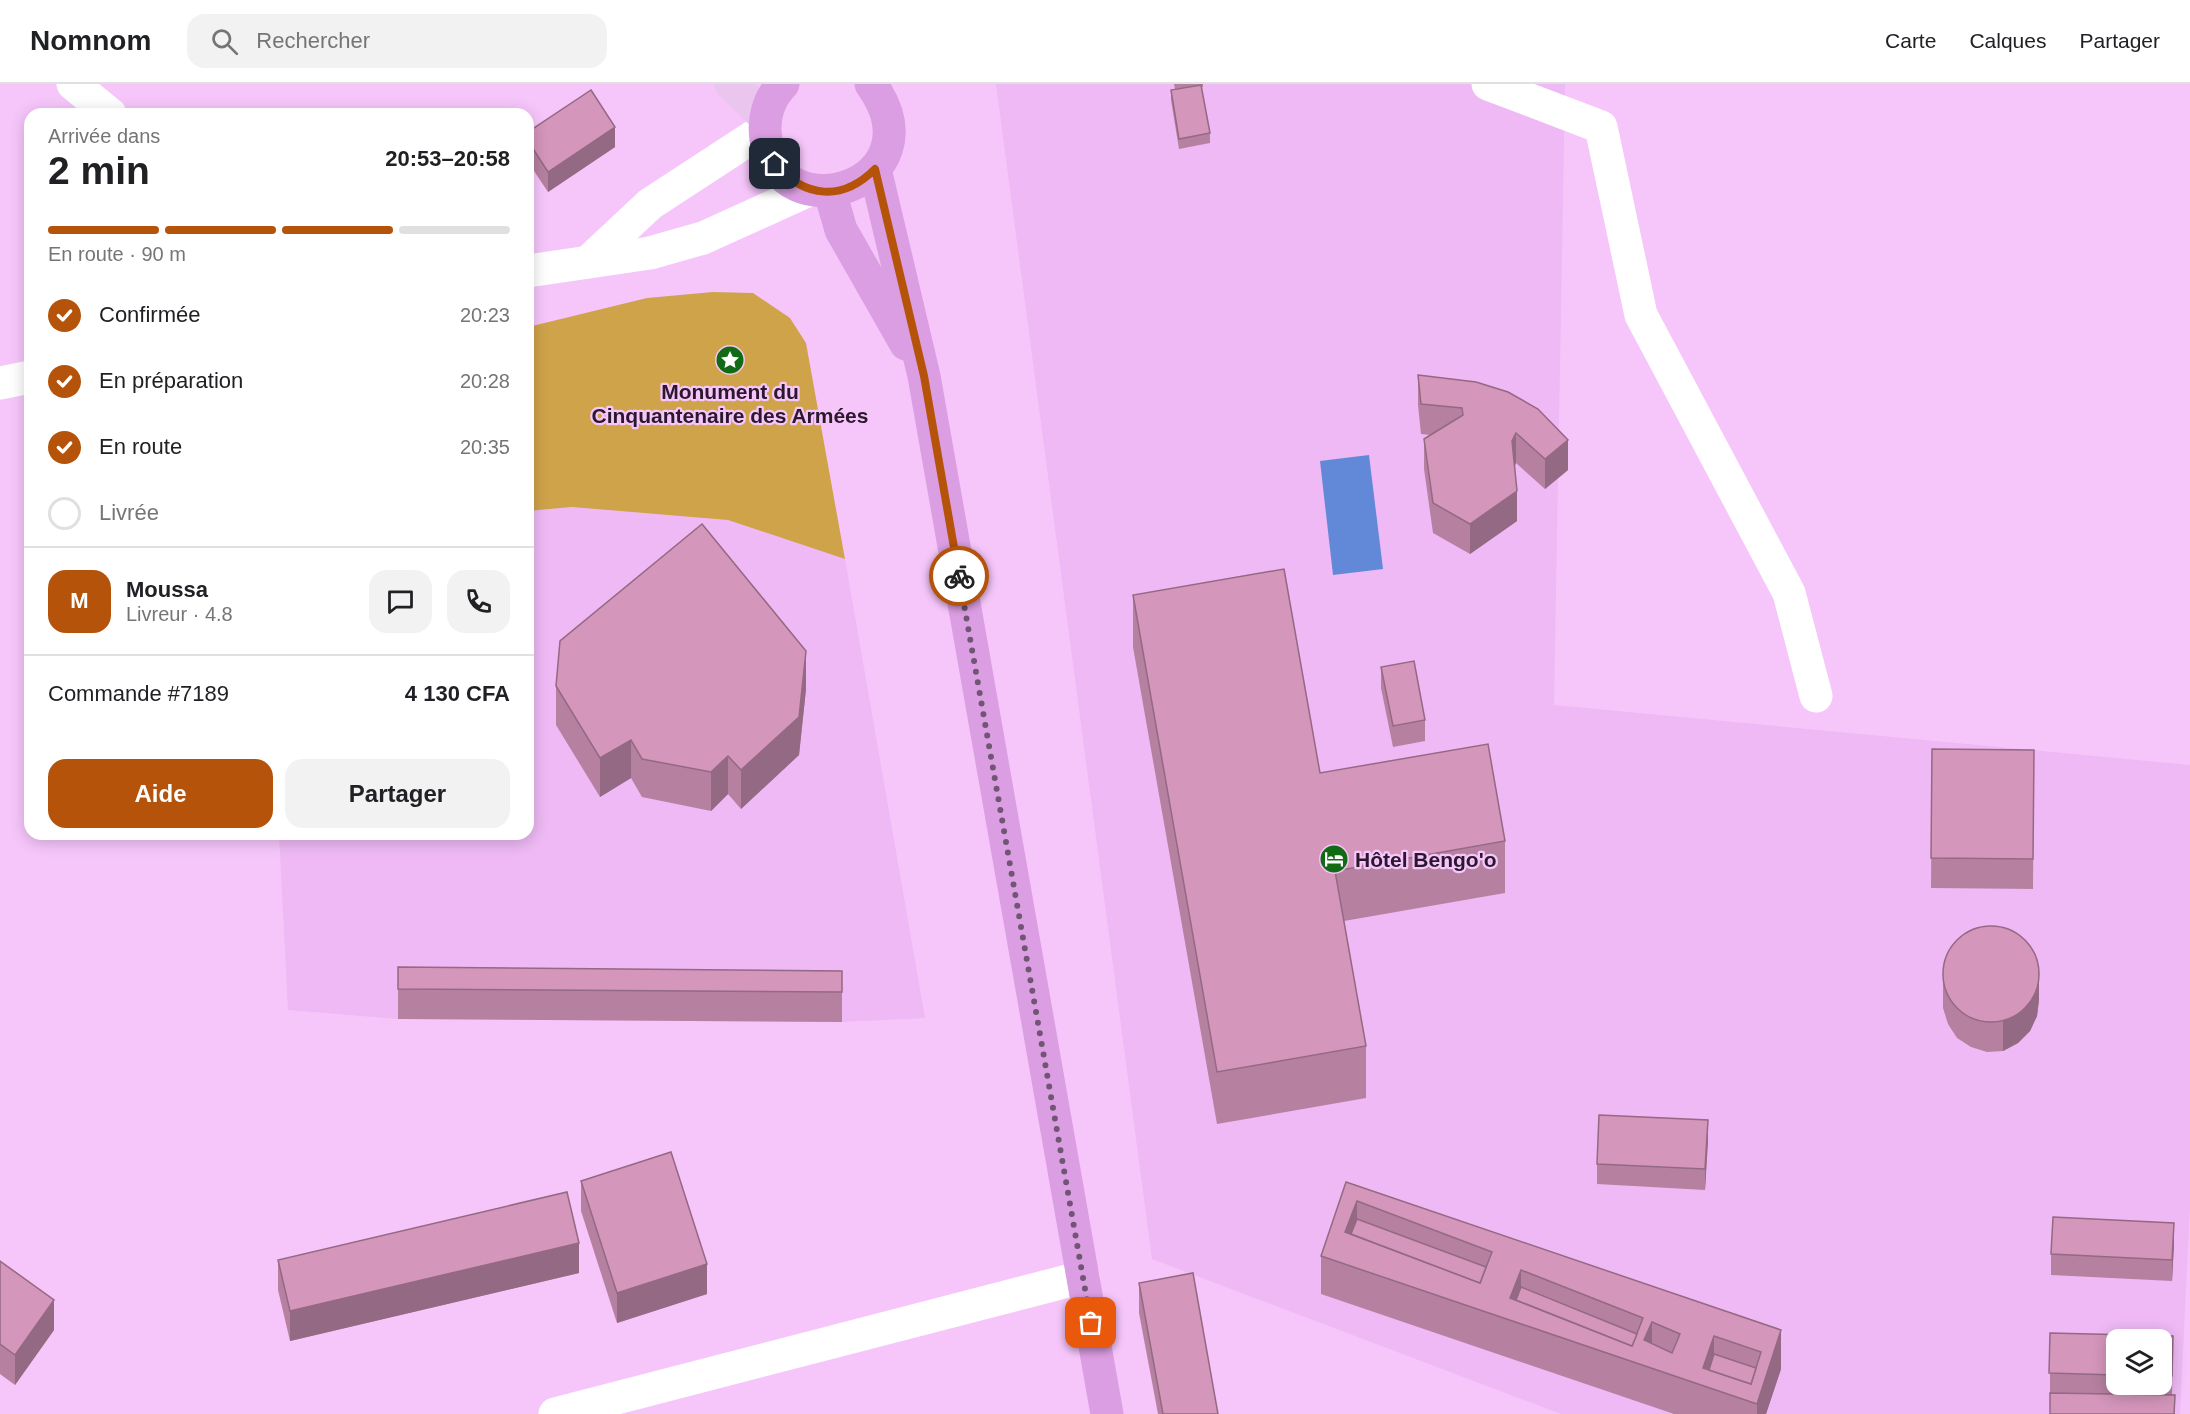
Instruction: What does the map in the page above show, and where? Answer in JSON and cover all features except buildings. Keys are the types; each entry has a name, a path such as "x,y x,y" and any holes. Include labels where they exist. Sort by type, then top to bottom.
{"highway":[{"path":"783,84 770,103 765,123 767,147 775,164 787,178 819,191 855,185 875,169 888,142 888,112 879,89"},
{"path":"875,169 924,376 1107,1414"},
{"path":"819,191 924,376"}],"main road":[{"path":"731,84 765,123"}],"street":[{"path":"73,84 103,108"},
{"path":"1488,84 1601,127 1641,315 1789,593 1816,696"},
{"path":"588,262 650,204 765,123"},
{"path":"534,261 588,262 650,253 703,238 819,191"},
{"path":"0,383 24,378"},
{"path":"555,1414 1083,1277"}],"shaded area":[{"path":"996,84 1565,84 1554,705 2190,765 2190,1206 2180,1414 1561,1414 1152,1259"},
{"path":"713,292 753,293 790,318 806,343 845,559 728,520 572,507 534,510 534,326 647,298"},
{"path":"572,507 728,520 845,559 925,1018 842,1022 398,1019 288,1010 279,840 534,840 534,510"}],"water":[{"path":"1369,455 1383,569 1333,575 1320,461"}],"way so far":[{"path":"959,576 1055,1130 1091,1323"}],"place":[{"name":"Monument du Cinquantenaire des Armées","path":"730,360"},
{"name":"Hôtel Bengo'o","path":"1334,859"}],"route":[{"path":"775,164 787,178 809,190 830,192 855,185 875,169 924,376 959,576"}]}
